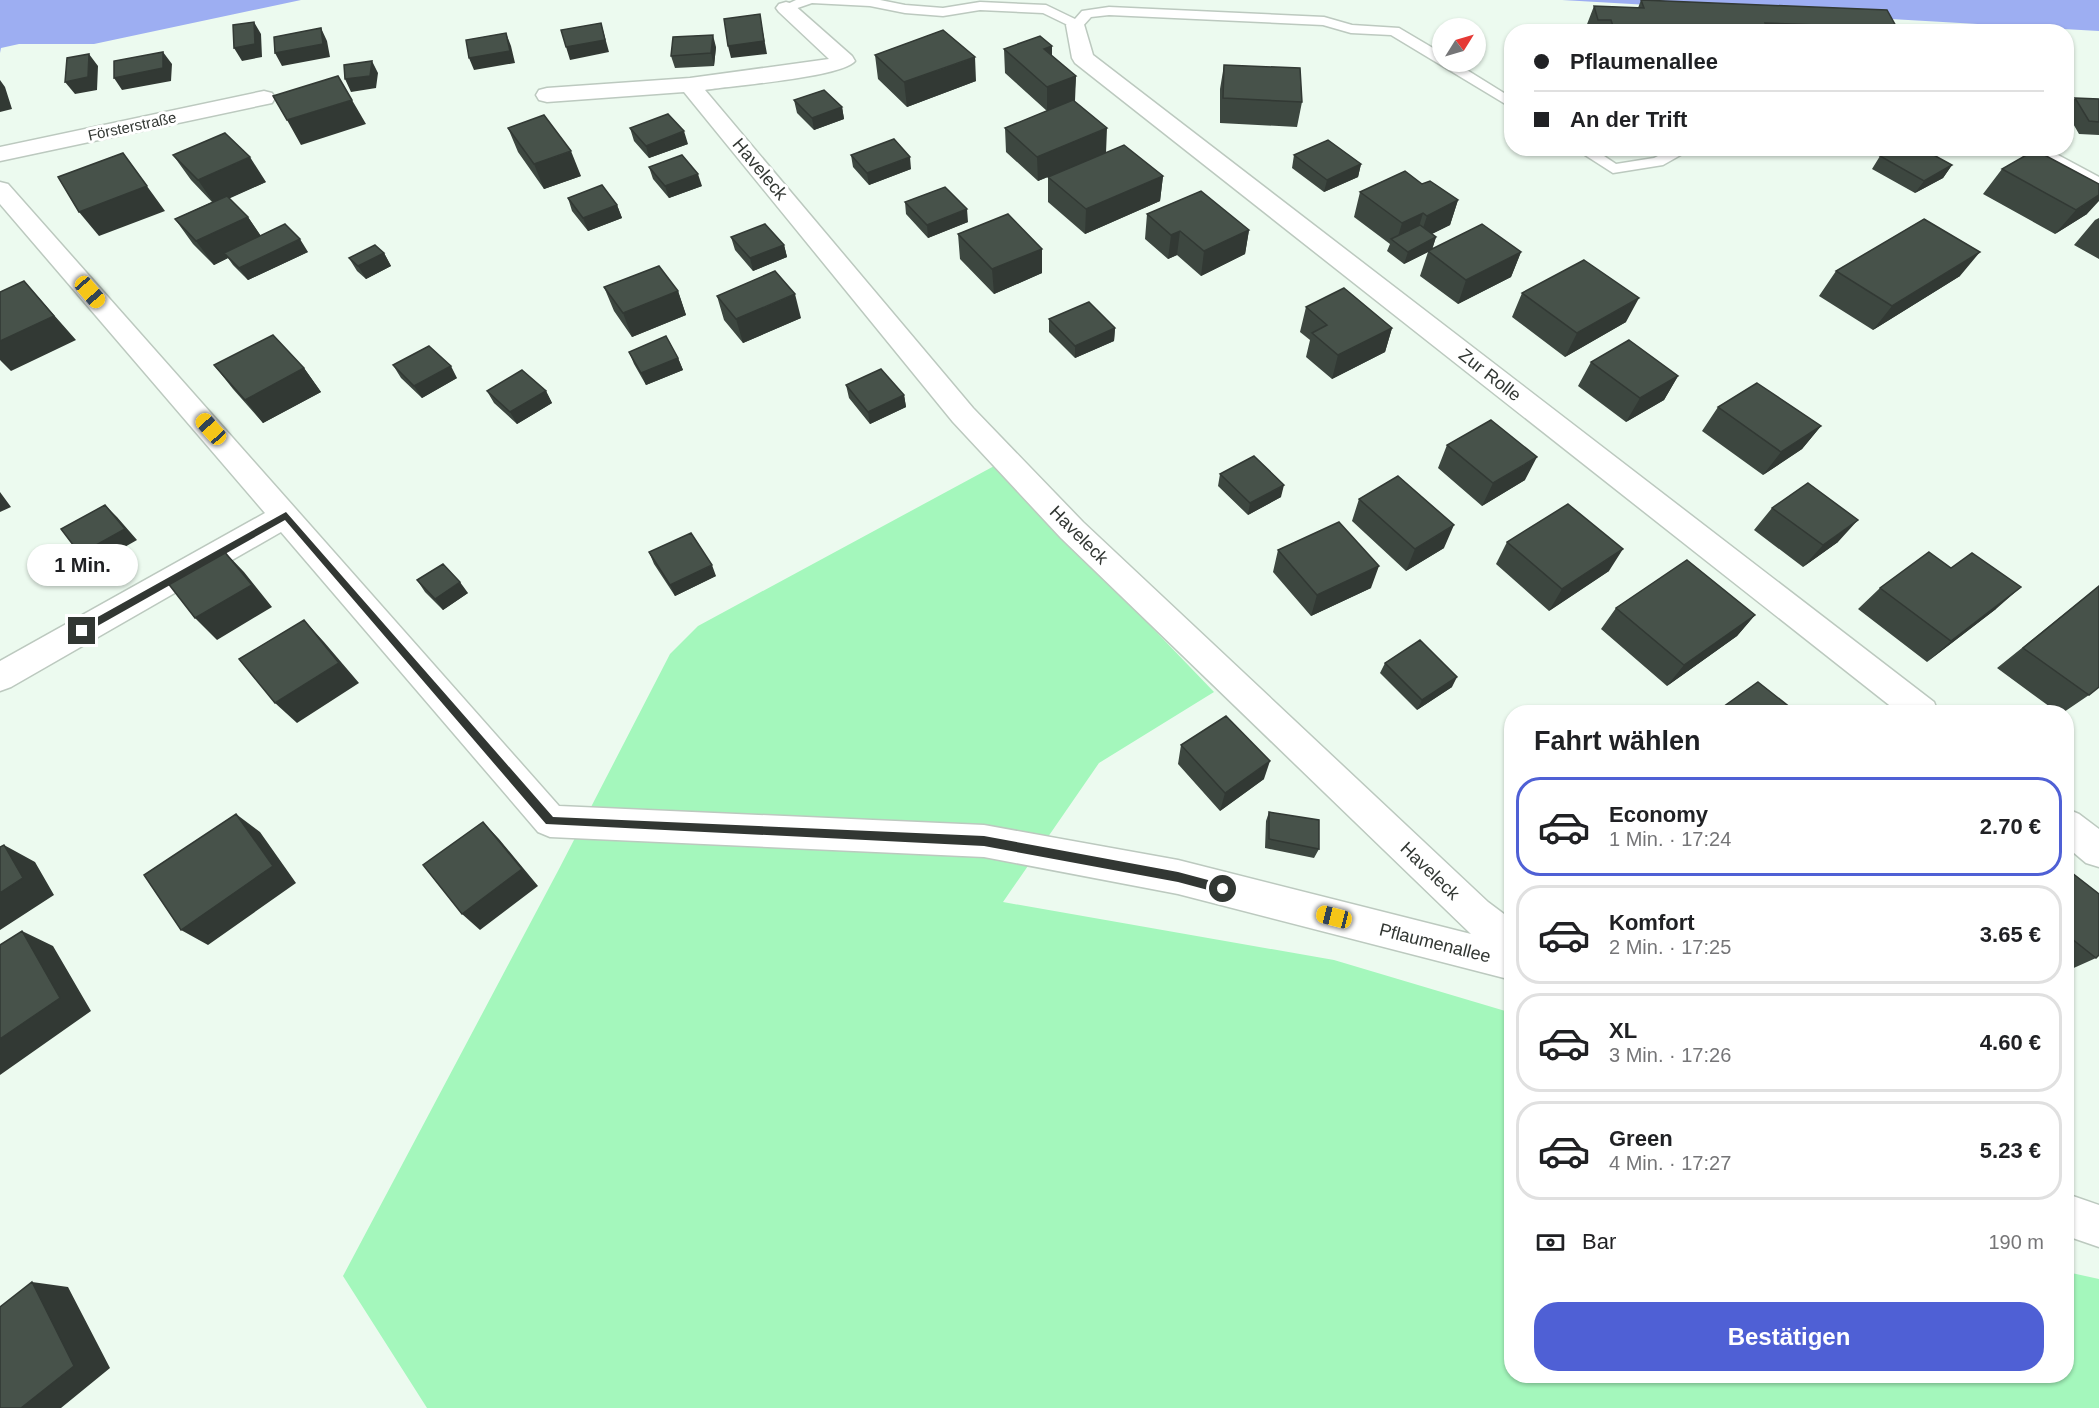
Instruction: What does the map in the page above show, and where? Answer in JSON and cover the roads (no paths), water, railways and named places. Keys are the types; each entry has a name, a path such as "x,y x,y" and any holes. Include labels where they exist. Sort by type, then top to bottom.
{"street":[{"path":"547,95 690,85 828,67 844,61 797,4"},
{"name":"Zur Rolle","path":"1076,25 1083,58 1913,705"},
{"name":"Haveleck","path":"690,85 963,415 1072,530 1474,914 1504,937"},
{"name":"Försterstraße","path":"0,154 264,98"},
{"path":"2042,156 2099,187"},
{"name":"Pflaumenallee","path":"0,189 550,821 984,841 1178,877 1504,961"},
{"path":"0,677 286,515"},
{"path":"2074,830 2099,850"},
{"path":"2074,1217 2099,1226"}],"lane":[{"path":"815,0 870,2 905,9 943,12 980,6 1046,9 1076,25 1087,14 1109,11 1324,21 1351,29 1394,31 1432,54"},
{"path":"1461,72 1504,99"},
{"path":"1593,156 1613,169 1658,162 1670,156"}],"water":[{"path":"0,0 301,0 94,44 19,44 1,48 0,53"},
{"path":"1562,0 2099,0 2099,31 2074,30 2074,24 1978,24"}]}
